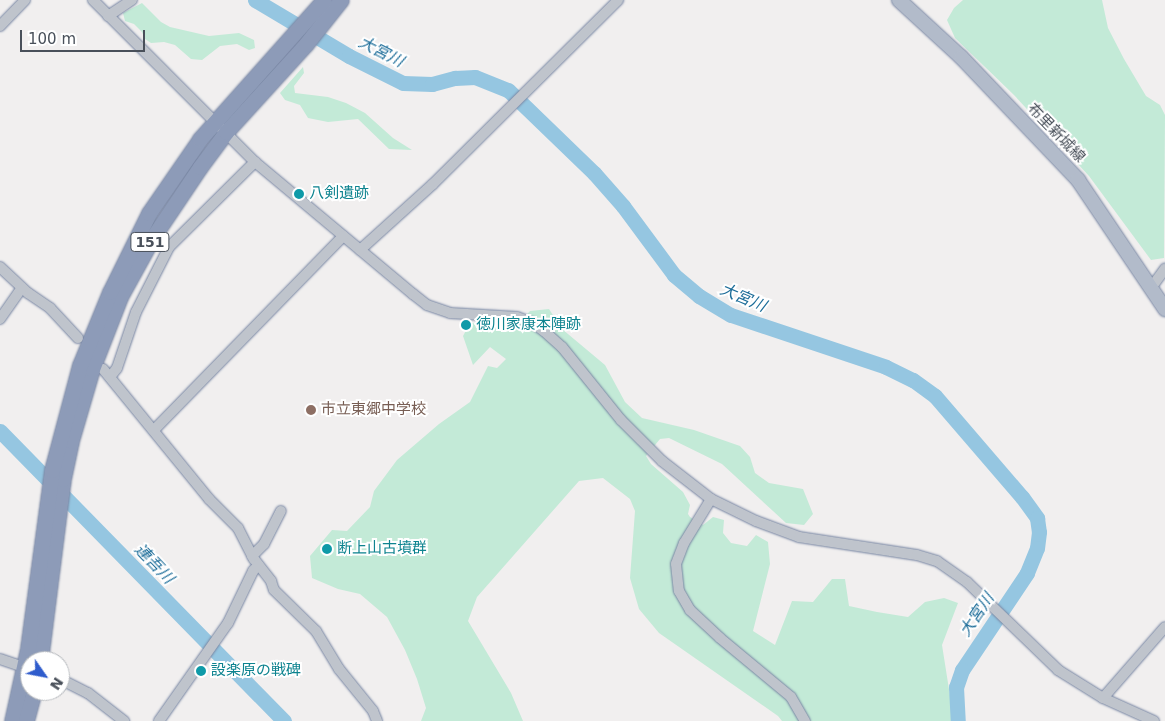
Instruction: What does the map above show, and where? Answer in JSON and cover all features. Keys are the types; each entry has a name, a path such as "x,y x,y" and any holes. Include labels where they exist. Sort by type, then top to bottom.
{"highway":[{"name":"151","path":"29,651 47,502 58,475 104,335 120,297 153,237 226,132 306,44 324,0"},
{"name":"151","path":"41,651 59,512 58,475 78,373 110,292 149,213 215,121 292,36 317,20 341,0"},
{"name":"151","path":"12,721 20,693"},
{"path":"26,721 31,701"}],"main road":[{"name":"布里新城線","path":"900,0 961,58 1078,180 1165,309"}],"street":[{"path":"0,26 25,0"},
{"path":"93,0 255,162 427,305 450,313 517,317 531,322 562,347 621,420 662,461 711,499 756,522 799,536 917,555 938,561 967,582 1058,670 1137,717 1154,721"},
{"path":"108,16 132,0"},
{"path":"360,250 433,184 618,0"},
{"path":"255,162 169,247 136,312 117,368 106,373 209,499 238,528 252,556 267,574 280,597 316,631 339,669 373,711 377,721"},
{"path":"154,430 343,236"},
{"path":"0,268 22,288 50,308 78,338"},
{"path":"1151,288 1165,269"},
{"path":"0,319 22,288"},
{"path":"711,499 684,543 676,564 679,591 690,610 791,696 805,721"},
{"path":"252,556 264,544 281,511"},
{"path":"159,721 215,643 258,565"},
{"path":"1103,698 1165,627"},
{"path":"0,659 20,666"},
{"path":"70,684 88,693 124,721"}],"green space":[{"path":"963,0 1102,0 1108,28 1124,59 1146,96 1160,105 1165,115 1164,258 1151,260 1089,176 1014,95 955,38 947,20 954,8"},
{"path":"142,3 161,22 170,27 209,36 239,33 254,40 255,48 249,50 237,44 220,46 202,60 191,59 175,45 164,42 151,43 145,39 142,32 134,24 125,21 123,13"},
{"path":"303,67 304,73 294,86 295,93 328,97 346,103 365,113 393,138 412,150 389,149 358,119 328,122 308,118 300,105 285,100 280,93"},
{"path":"549,309 562,329 605,365 625,402 642,418 694,430 740,446 750,457 755,473 769,483 803,489 813,514 804,525 786,523 722,464 669,438 660,439 646,456 651,464 683,492 690,505 688,514 690,517 703,525 713,517 724,520 723,533 731,543 747,546 756,535 768,542 770,564 753,631 775,645 792,601 813,602 832,579 845,579 849,606 877,612 908,617 925,602 944,598 958,603 942,645 954,721 782,721 778,716 659,633 639,609 630,578 635,511 630,499 603,478 579,481 477,597 468,621 511,693 523,721 421,721 426,708 417,679 405,650 387,617 360,594 338,589 312,578 310,556 332,530 347,531 370,507 374,491 397,460 439,424 470,402 488,366 497,368 506,359 490,347 473,365 463,336 470,323 519,323 530,311"}],"waterway":[{"name":"大宮川","path":"255,0 349,56 403,83 432,84 455,78 475,77 508,90 594,173 623,206 674,275 699,296 731,315 886,367 913,380 935,396 1022,497 1037,518 1039,532 1037,548 1027,573 962,670 956,687 958,721"},
{"name":"連吾川","path":"0,431 284,721"}],"place":[{"name":"八剣遺跡","path":"299,194"},
{"name":"徳川家康本陣跡","path":"466,325"},
{"name":"市立東郷中学校","path":"311,410"},
{"name":"断上山古墳群","path":"327,549"},
{"name":"設楽原の戦碑","path":"201,671"}]}
